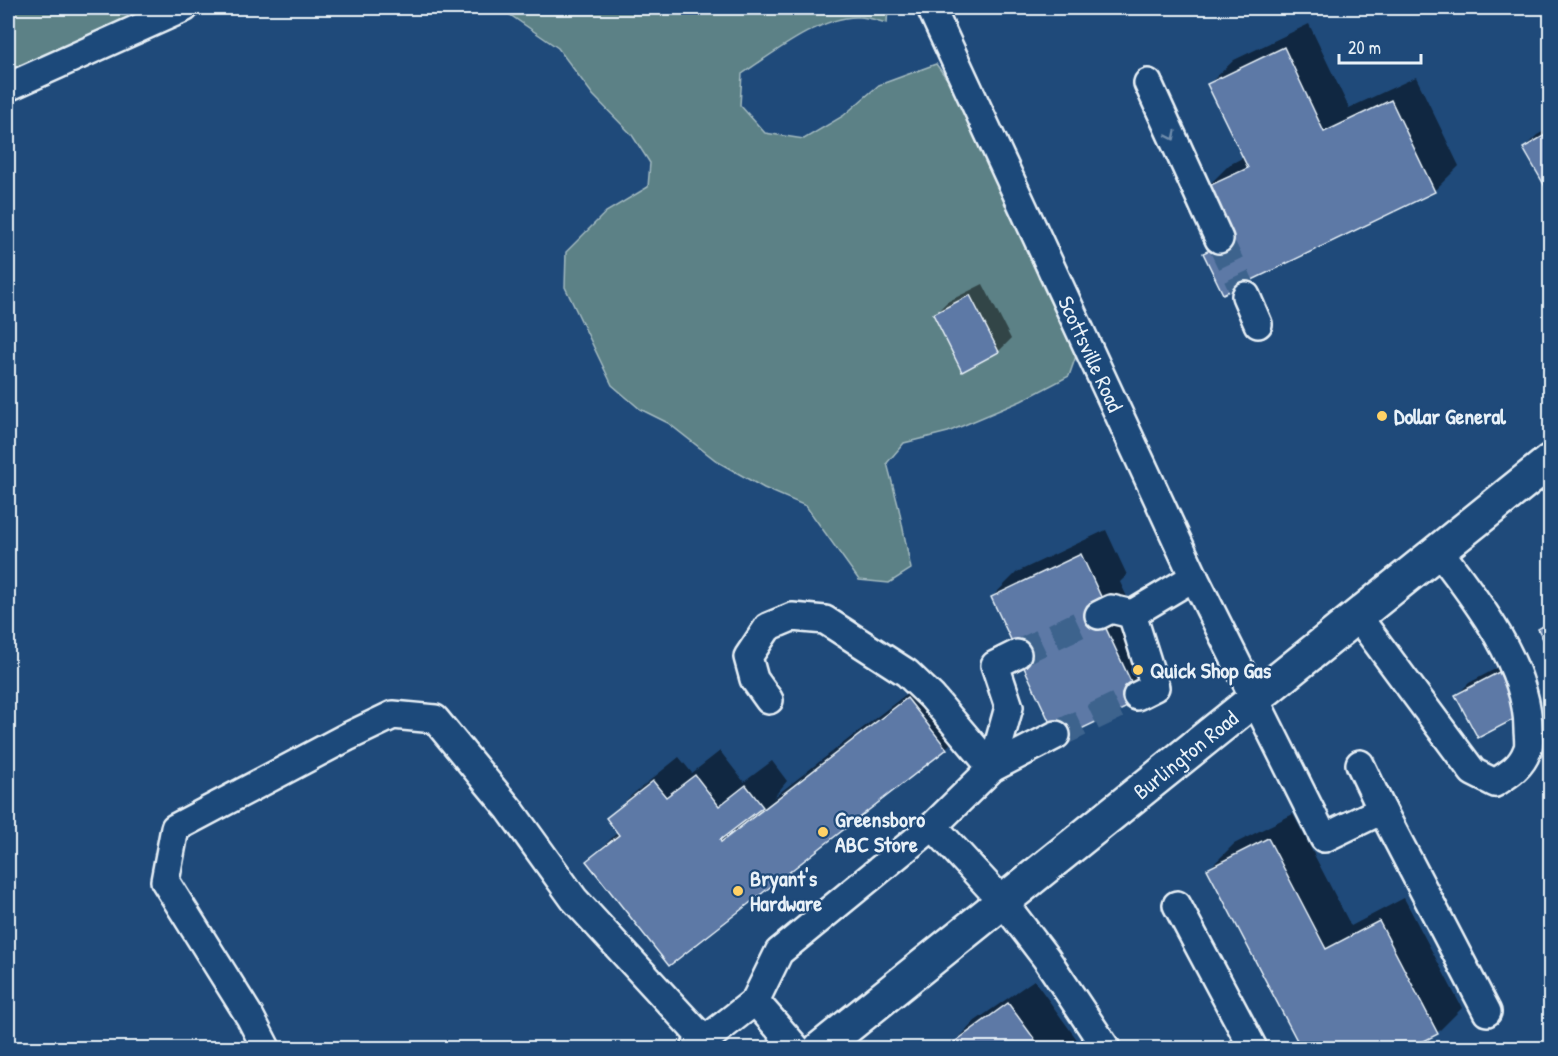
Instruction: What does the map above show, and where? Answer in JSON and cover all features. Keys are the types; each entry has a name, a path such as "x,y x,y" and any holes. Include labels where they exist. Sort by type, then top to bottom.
{"highway":[{"name":"Burlington Road","path":"821,1048 1551,461"}],"street":[{"path":"8,87 184,8"},
{"name":"Scottsville Road","path":"932,8 1194,577 1324,838 1382,810"},
{"path":"1148,82 1219,239"},
{"path":"1245,296 1258,324"},
{"path":"1358,617 1473,772 1495,783 1514,771 1528,750 1528,707 1518,676 1473,596 1439,551"},
{"path":"1099,615 1112,609 1132,614 1194,577"},
{"path":"1132,614 1155,687 1137,696"},
{"path":"769,700 754,680 748,657 768,627 792,617 825,620 907,673 932,697 992,768"},
{"path":"992,768 1009,707 995,665 1017,654"},
{"path":"266,1048 250,1017 165,881 175,828 336,742 393,716 435,718 510,810 574,899 700,1045 755,1001 779,952 933,826 992,768 1056,735"},
{"path":"1360,764 1487,1012"},
{"path":"933,826 1004,903 1046,958 1106,1048"},
{"path":"1177,905 1253,1048"},
{"path":"755,1001 795,1048"}],"green space":[{"path":"8,8 153,8 8,76"},
{"path":"500,8 888,8 887,23 859,17 829,22 798,37 742,74 740,105 765,133 804,139 843,116 879,85 936,64 959,95 1039,279 1076,356 1069,376 1021,401 948,432 904,443 887,463 911,569 889,583 859,580 806,506 764,488 718,462 668,423 640,409 612,385 565,287 566,252 606,212 648,187 650,163 632,135 593,95 558,48"}],"building":[{"path":"1284,47 1324,132 1391,100 1435,192 1223,294 1203,253 1228,242 1202,189 1248,168 1207,84"},
{"path":"1550,132 1550,195 1523,148"},
{"path":"970,295 999,352 962,372 933,314"},
{"path":"1081,554 1103,601 1095,605 1140,701 1058,740 991,597"},
{"path":"1550,622 1550,653 1538,629"},
{"path":"1499,672 1522,715 1478,738 1455,695"},
{"path":"907,698 947,749 669,966 586,861 619,835 606,818 653,781 666,797 695,775 719,806 746,785 763,807 720,840 721,842"},
{"path":"1268,838 1326,949 1379,921 1438,1034 1410,1048 1301,1048 1207,869"},
{"path":"1008,1003 1041,1048 951,1048 949,1046"}],"tunnel":[{"path":"1219,239 1246,296"},
{"path":"1017,654 1099,615"},
{"path":"1056,735 1137,696"}],"place":[{"name":"Dollar General","path":"1382,416"},
{"name":"Quick Shop Gas","path":"1138,670"},
{"name":"Greensboro ABC Store","path":"823,832"},
{"name":"Bryant's Hardware","path":"738,891"}]}
